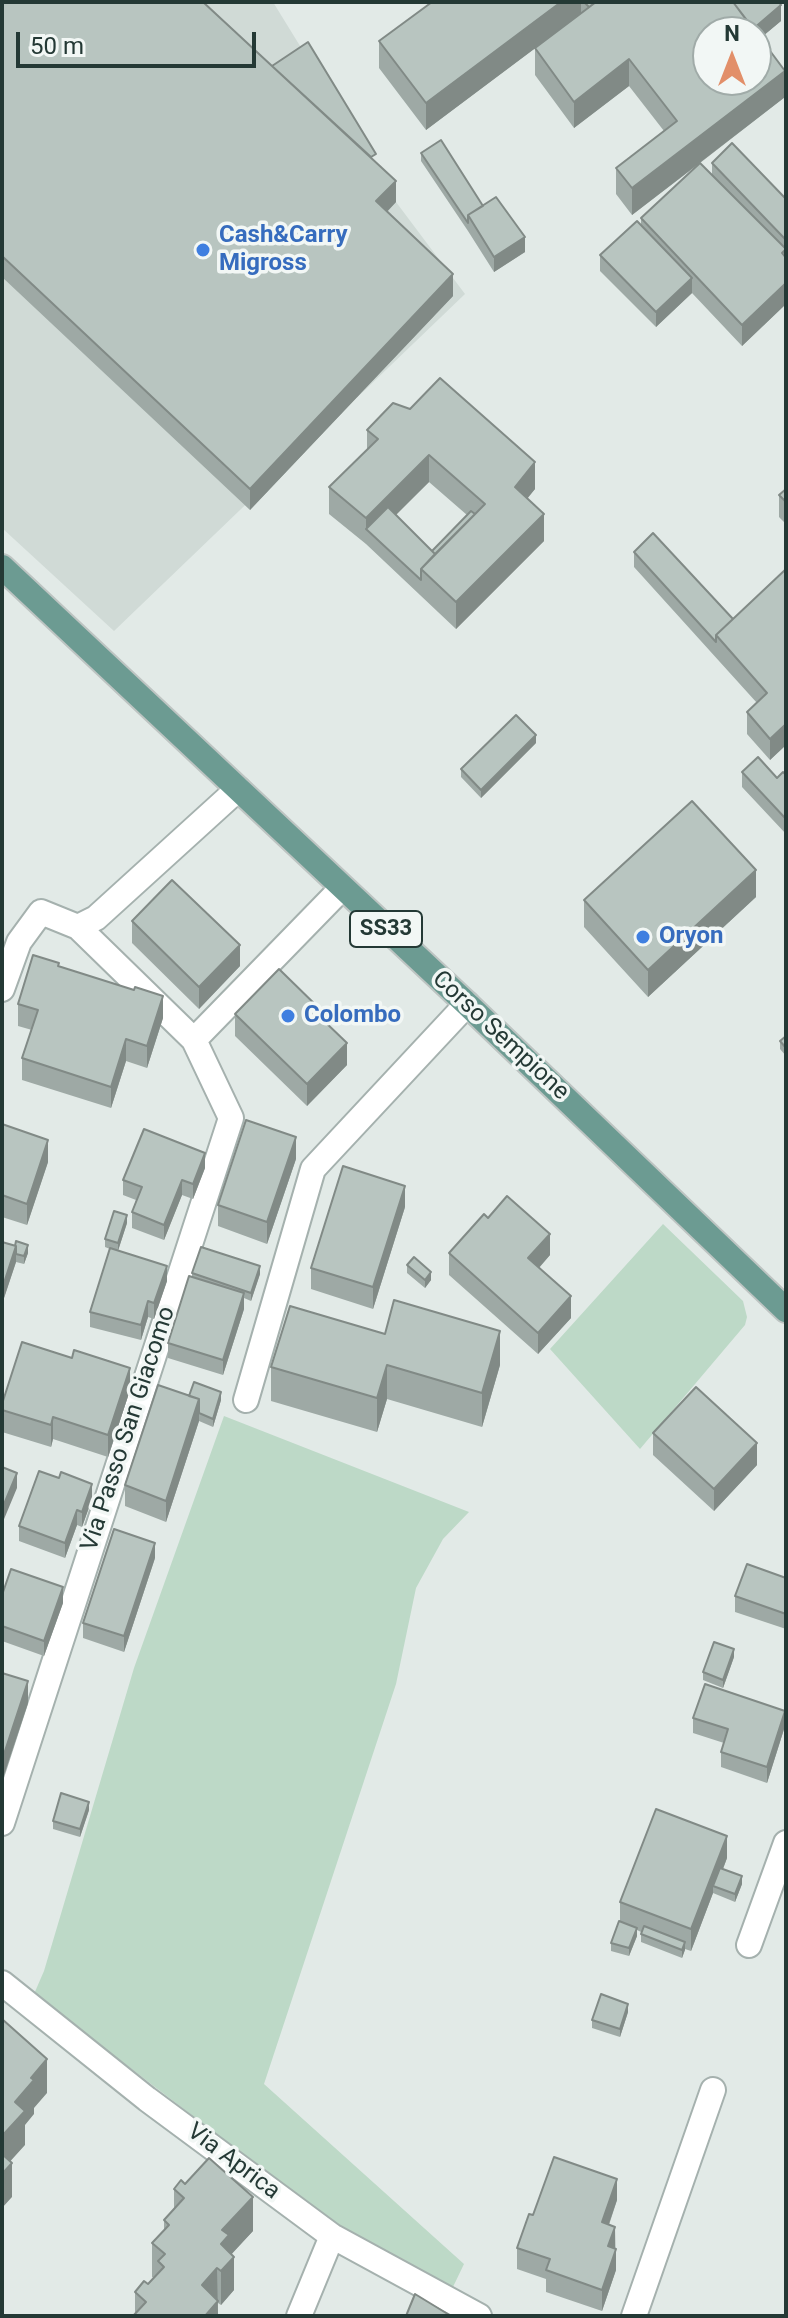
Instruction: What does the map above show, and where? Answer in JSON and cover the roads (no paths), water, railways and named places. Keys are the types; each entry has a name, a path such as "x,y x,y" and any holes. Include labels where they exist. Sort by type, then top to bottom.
{"main road":[{"name":"Corso Sempione","path":"2,567 467,1004 786,1310"}],"street":[{"path":"2,989 19,942 41,912 78,927 96,918 238,789"},
{"path":"194,1040 342,888"},
{"name":"Via Passo San Giacomo","path":"2,1823 231,1118 194,1040 78,927"},
{"path":"246,1400 313,1169 467,1004"},
{"path":"749,1945 786,1843"},
{"name":"Via Aprica","path":"2,1983 147,2099 332,2236 479,2316"},
{"path":"634,2316 713,2090"},
{"path":"299,2316 332,2236"}],"place":[{"name":"Cash&Carry Migross","path":"203,250"},
{"name":"Oryon","path":"643,937"},
{"name":"Colombo","path":"288,1016"}]}
